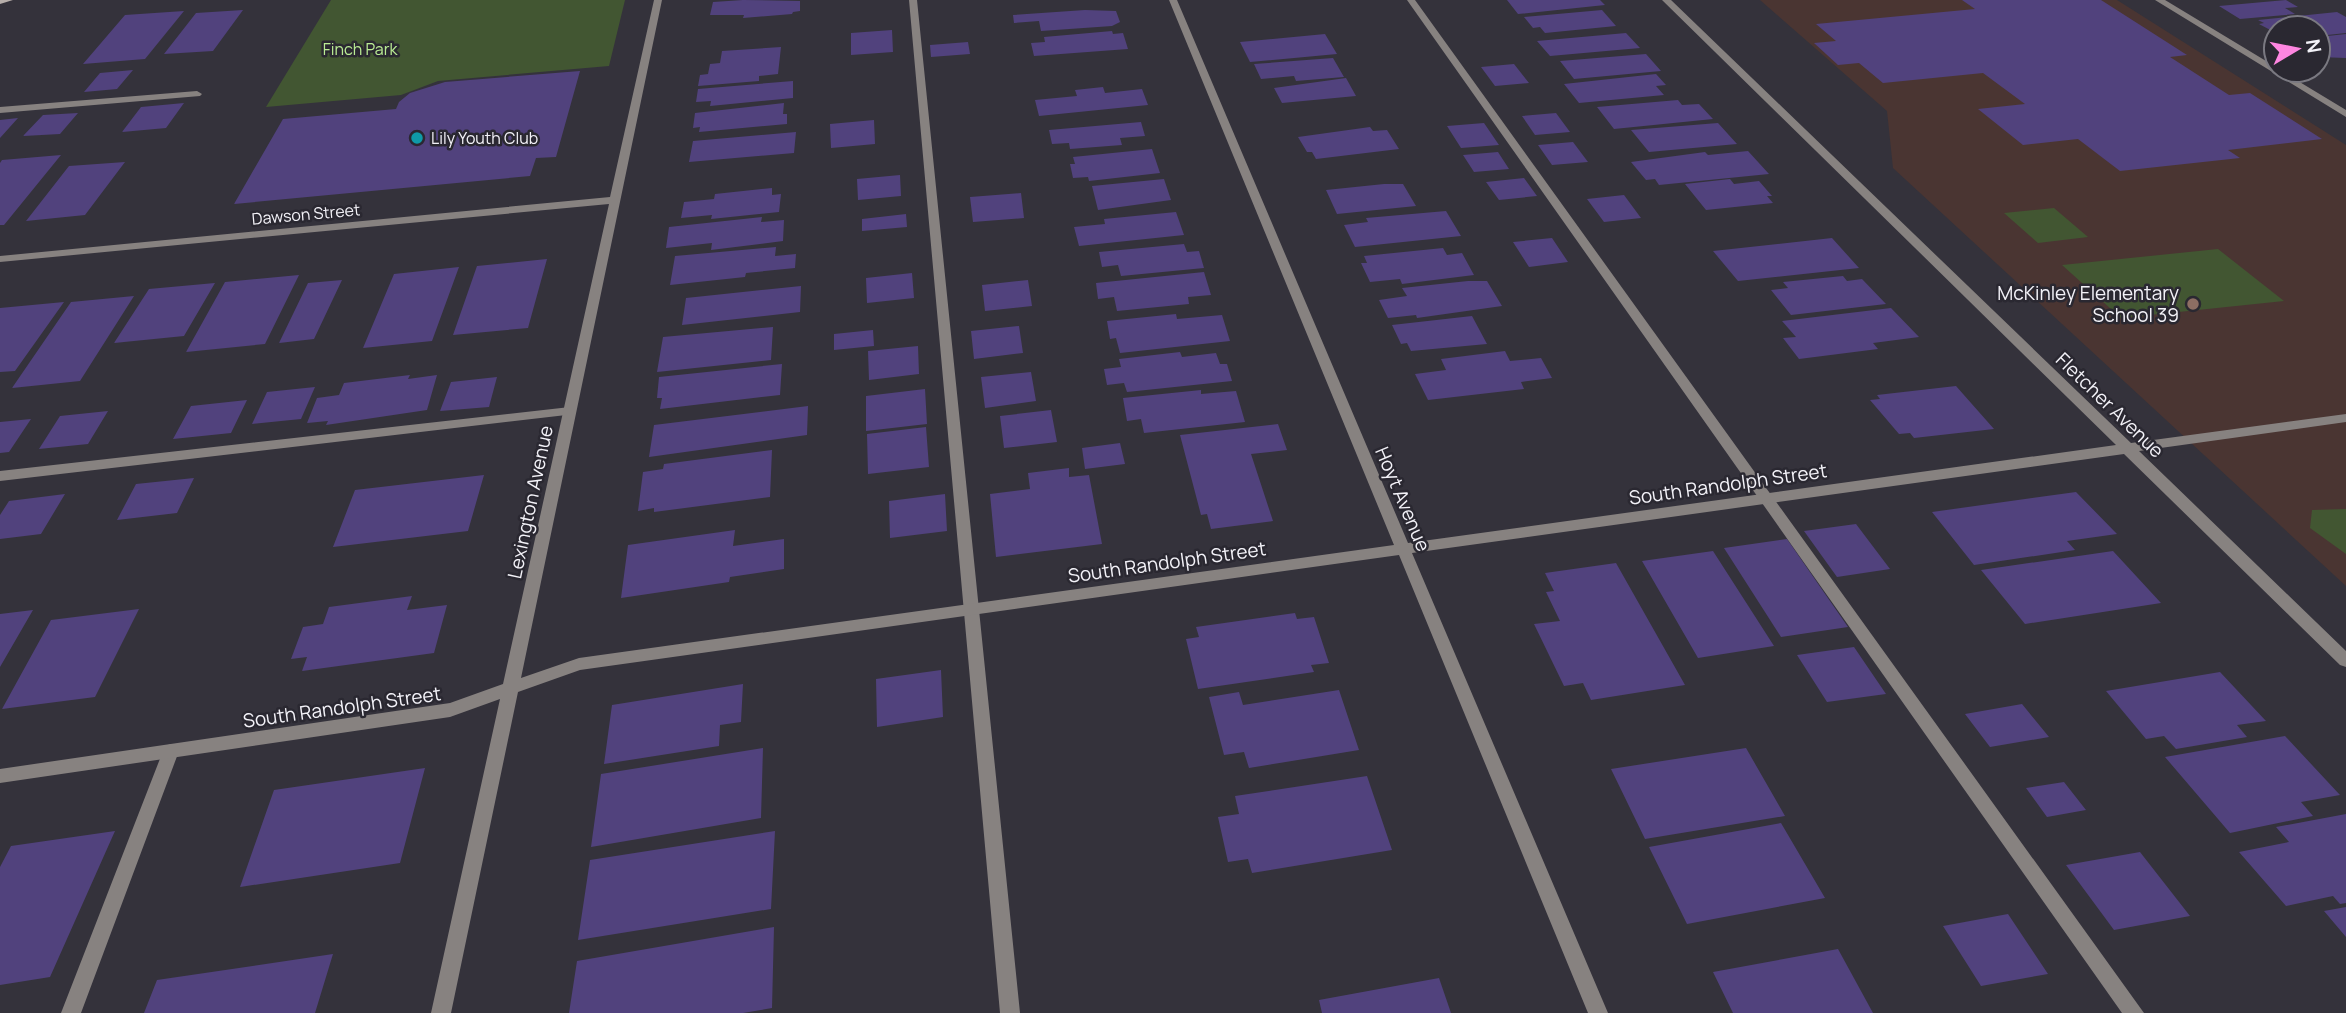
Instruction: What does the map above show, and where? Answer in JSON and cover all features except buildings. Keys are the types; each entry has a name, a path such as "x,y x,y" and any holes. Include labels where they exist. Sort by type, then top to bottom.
{"street":[{"path":"0,0 9,0"},
{"name":"Lexington Avenue","path":"441,1013 658,0"},
{"path":"913,0 1010,1013"},
{"name":"Hoyt Avenue","path":"1173,0 1598,1013"},
{"path":"1411,0 2134,1013"},
{"name":"Fletcher Avenue","path":"1666,0 2346,661"},
{"path":"2159,0 2346,114"},
{"path":"0,110 197,93"},
{"name":"Dawson Street","path":"0,259 615,200"},
{"path":"0,476 570,411"},
{"name":"South Randolph Street","path":"0,776 450,710 579,664 2346,418"},
{"path":"71,1013 171,751"}],"shaded area":[{"name":"McKinley Elementary School 39","path":"1760,0 2117,0 2346,145 2346,586 1893,168 1887,111"}],"green space":[{"name":"Finch Park","path":"331,0 625,0 609,66 438,81 401,95 266,107"},
{"path":"2054,208 2088,237 2038,243 2004,213"},
{"path":"2218,249 2284,301 2121,318 2062,265"},
{"path":"2346,509 2346,554 2310,528 2312,510"}],"place":[{"name":"Lily Youth Club","path":"417,138"},
{"name":"McKinley Elementary School 39","path":"2193,304"}]}
